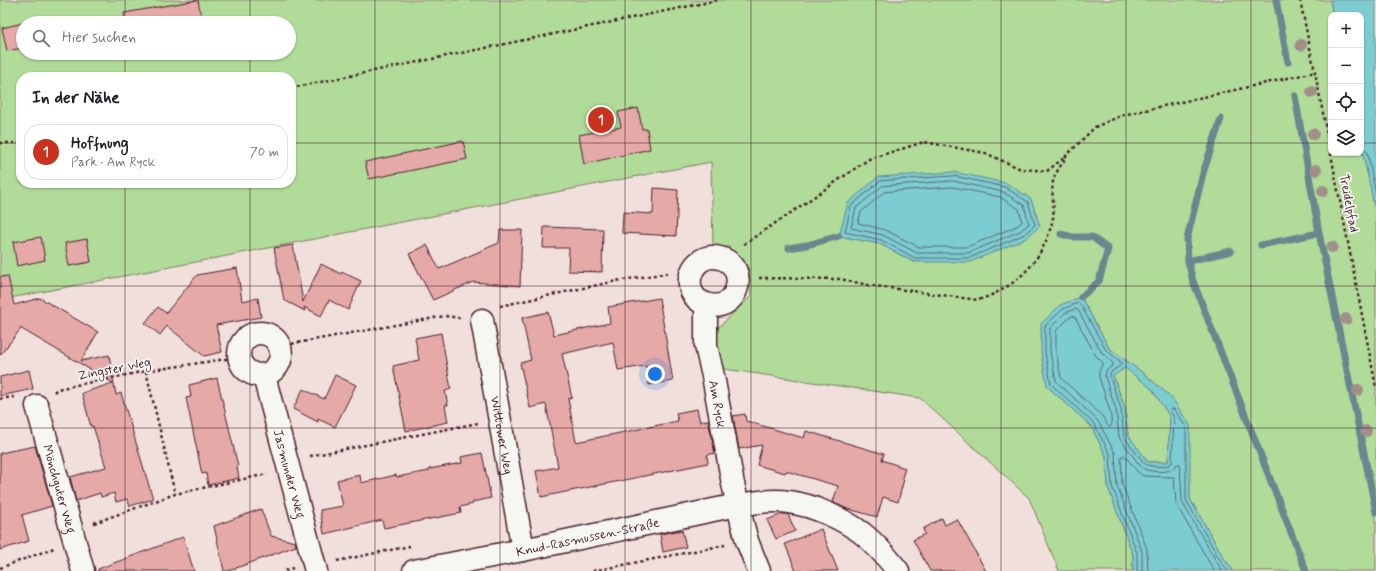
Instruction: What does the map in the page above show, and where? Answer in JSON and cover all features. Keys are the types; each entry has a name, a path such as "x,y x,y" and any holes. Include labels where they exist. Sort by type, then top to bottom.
{"street":[{"path":"713,257 726,260 733,267 738,278 737,289 733,297 727,302 719,305 711,306 703,303 696,298 691,291 690,275 699,262 706,258 713,257"},
{"name":"Am Ryck","path":"706,304 706,346 737,505 759,571"},
{"name":"Wittower Weg","path":"482,320 523,550"},
{"path":"255,333 262,333 274,338 281,350 280,363 276,369 264,376 250,374 240,363 239,348 248,336 255,333"},
{"name":"Jasmunder Weg","path":"264,376 316,571"},
{"name":"Mönchguter Weg","path":"37,406 83,571"},
{"path":"737,505 763,501 788,502 813,507 862,533 882,551 898,571"},
{"name":"Knud-Rasmussen-Straße","path":"414,571 523,550 737,505"}],"path":[{"path":"296,87 719,0"},
{"name":"Treidelpfad","path":"1300,0 1376,387"},
{"path":"726,260 732,252 869,158 924,142 985,153 1021,169 1047,171 1065,157 1095,127 1123,115 1315,72"},
{"path":"0,143 16,143"},
{"path":"738,278 840,279 868,285 978,300 994,295 1025,274 1044,246 1053,217 1054,179 1065,157"},
{"name":"Zingster Weg","path":"37,406 57,389 146,371 239,357"},
{"path":"146,371 175,494"},
{"path":"0,399 12,397 37,406"},
{"path":"0,568 73,535 175,494 288,464 500,419"},
{"path":"593,571 748,541"}],"green space":[{"path":"0,0 1330,0 1332,12 1328,12 1328,156 1364,156 1376,214 1376,571 1233,571 1190,499 1189,468 1171,397 1143,373 1109,348 1081,297 1047,386 1091,426 1106,456 1108,487 1133,555 1133,571 1059,571 1029,498 920,398 718,368 716,330 751,296 749,280 745,269 729,247 713,246 711,162 0,300","holes":["839,236 1025,239 914,262 880,244"]},
{"path":"1125,367 1152,389 1170,417 1168,462 1148,462 1128,435 1125,408 1113,375"}],"water":[{"path":"1330,0 1376,0 1376,214 1364,156 1364,12 1332,12"},
{"path":"954,172 1006,183 1031,199 1040,226 1025,239 970,262 914,262 880,244 839,236 848,203 878,177"},
{"path":"1081,297 1109,348 1143,373 1171,397 1190,425 1190,499 1233,571 1133,571 1133,555 1108,487 1106,456 1091,426 1047,386 1041,353 1041,324 1060,305","holes":["1125,368 1152,389 1170,417 1168,462 1148,462 1128,435 1125,408 1113,376"]}],"building":[{"path":"198,0 201,16 124,16 124,13"},
{"path":"16,25 16,49 7,51 2,28"},
{"path":"638,108 642,129 647,129 650,149 584,164 579,135 621,127 618,112"},
{"path":"463,141 467,159 369,179 365,162"},
{"path":"654,188 678,190 676,236 622,233 623,212 653,214"},
{"path":"544,227 603,229 602,272 568,271 569,248 543,248"},
{"path":"500,230 522,230 520,286 473,282 433,300 409,254 427,245 439,269 499,243"},
{"path":"41,237 45,260 17,266 13,242"},
{"path":"87,239 91,262 69,266 65,243"},
{"path":"293,245 303,302 321,264 341,274 342,272 361,281 348,310 329,300 321,316 304,307 305,311 284,300 274,248"},
{"path":"237,268 242,301 258,298 261,317 216,325 222,352 204,356 167,326 160,335 145,323 158,307 166,313 197,275"},
{"path":"8,276 14,305 40,298 98,332 81,361 109,355 116,395 121,393 153,499 130,506 127,499 116,502 114,493 101,497 100,493 76,501 70,477 106,467 93,426 91,427 82,393 113,383 20,328 0,355 0,277"},
{"path":"659,298 673,381 649,385 646,366 618,370 613,342 562,354 572,398 568,399 576,442 678,421 676,413 697,409 700,422 708,420 715,453 707,455 708,463 541,497 536,471 558,467 546,404 530,408 520,363 531,360 522,318 548,312 554,335 610,323 608,307"},
{"path":"441,333 451,389 445,391 448,405 445,405 448,422 406,431 393,366 419,360 415,338"},
{"path":"29,370 33,389 0,396 0,377"},
{"path":"335,375 356,385 335,427 318,419 318,422 293,409 303,389 324,399"},
{"path":"217,378 238,466 239,478 208,485 206,473 202,474 186,398 191,397 189,385"},
{"path":"745,414 746,421 804,438 806,431 884,454 882,460 905,468 902,478 904,479 898,502 883,497 877,517 845,508 833,502 838,486 786,471 785,473 757,465 762,445 739,449 733,416"},
{"path":"35,446 52,506 22,515 29,541 0,550 0,453"},
{"path":"482,453 491,498 460,507 461,513 384,528 382,520 324,534 320,510 343,506 337,480 360,475 361,483 396,475 397,477 462,463 461,457"},
{"path":"261,509 271,536 295,542 296,546 228,571 224,571 214,526"},
{"path":"782,514 788,514 795,531 776,539 767,520"},
{"path":"942,518 945,525 957,519 986,571 930,571 913,540 925,534 923,529"},
{"path":"821,529 838,571 796,571 785,544"},
{"path":"682,530 686,547 663,552 660,534"},
{"path":"183,537 194,571 98,571 98,569"}],"waterway":[{"path":"1276,0 1288,62"},
{"path":"1295,96 1319,233 1376,512"},
{"path":"1221,119 1203,173 1187,239 1188,261 1193,281 1306,571"},
{"path":"1261,245 1319,233"},
{"path":"1061,234 1072,237 1092,237 1108,249 1099,281 1081,297"},
{"path":"789,248 807,245 839,236"},
{"path":"1188,261 1231,251"}],"place":[{"name":"Hoffnung","path":"601,120"}]}
